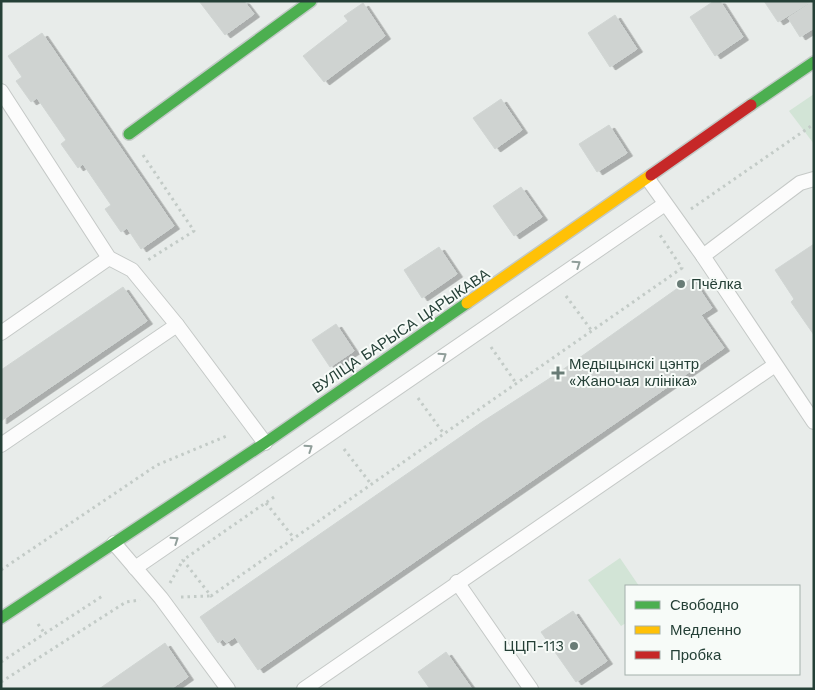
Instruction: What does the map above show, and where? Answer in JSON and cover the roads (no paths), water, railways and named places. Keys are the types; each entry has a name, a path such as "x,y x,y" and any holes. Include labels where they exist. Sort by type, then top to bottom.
{"main road":[{"path":"129,134 311,1"},
{"name":"ВУЛІЦА БАРЫСА ЦАРЫКАВА","path":"1,618 265,443 814,62"}],"lane":[{"path":"1,91 109,258 132,270 178,325 265,443"},
{"path":"648,179 703,256 814,422"},
{"path":"703,256 800,182 814,179"},
{"path":"135,568 666,204"},
{"path":"1,334 109,258"},
{"path":"1,445 178,325"},
{"path":"304,689 775,365"},
{"path":"114,543 161,598 228,689"},
{"path":"457,582 531,689"}],"place":[{"name":"Пчёлка","path":"681,284"},
{"name":"Медыцынскі цэнтр «Жаночая клініка»","path":"558,373"},
{"name":"ЦЦП-113","path":"574,646"}]}
